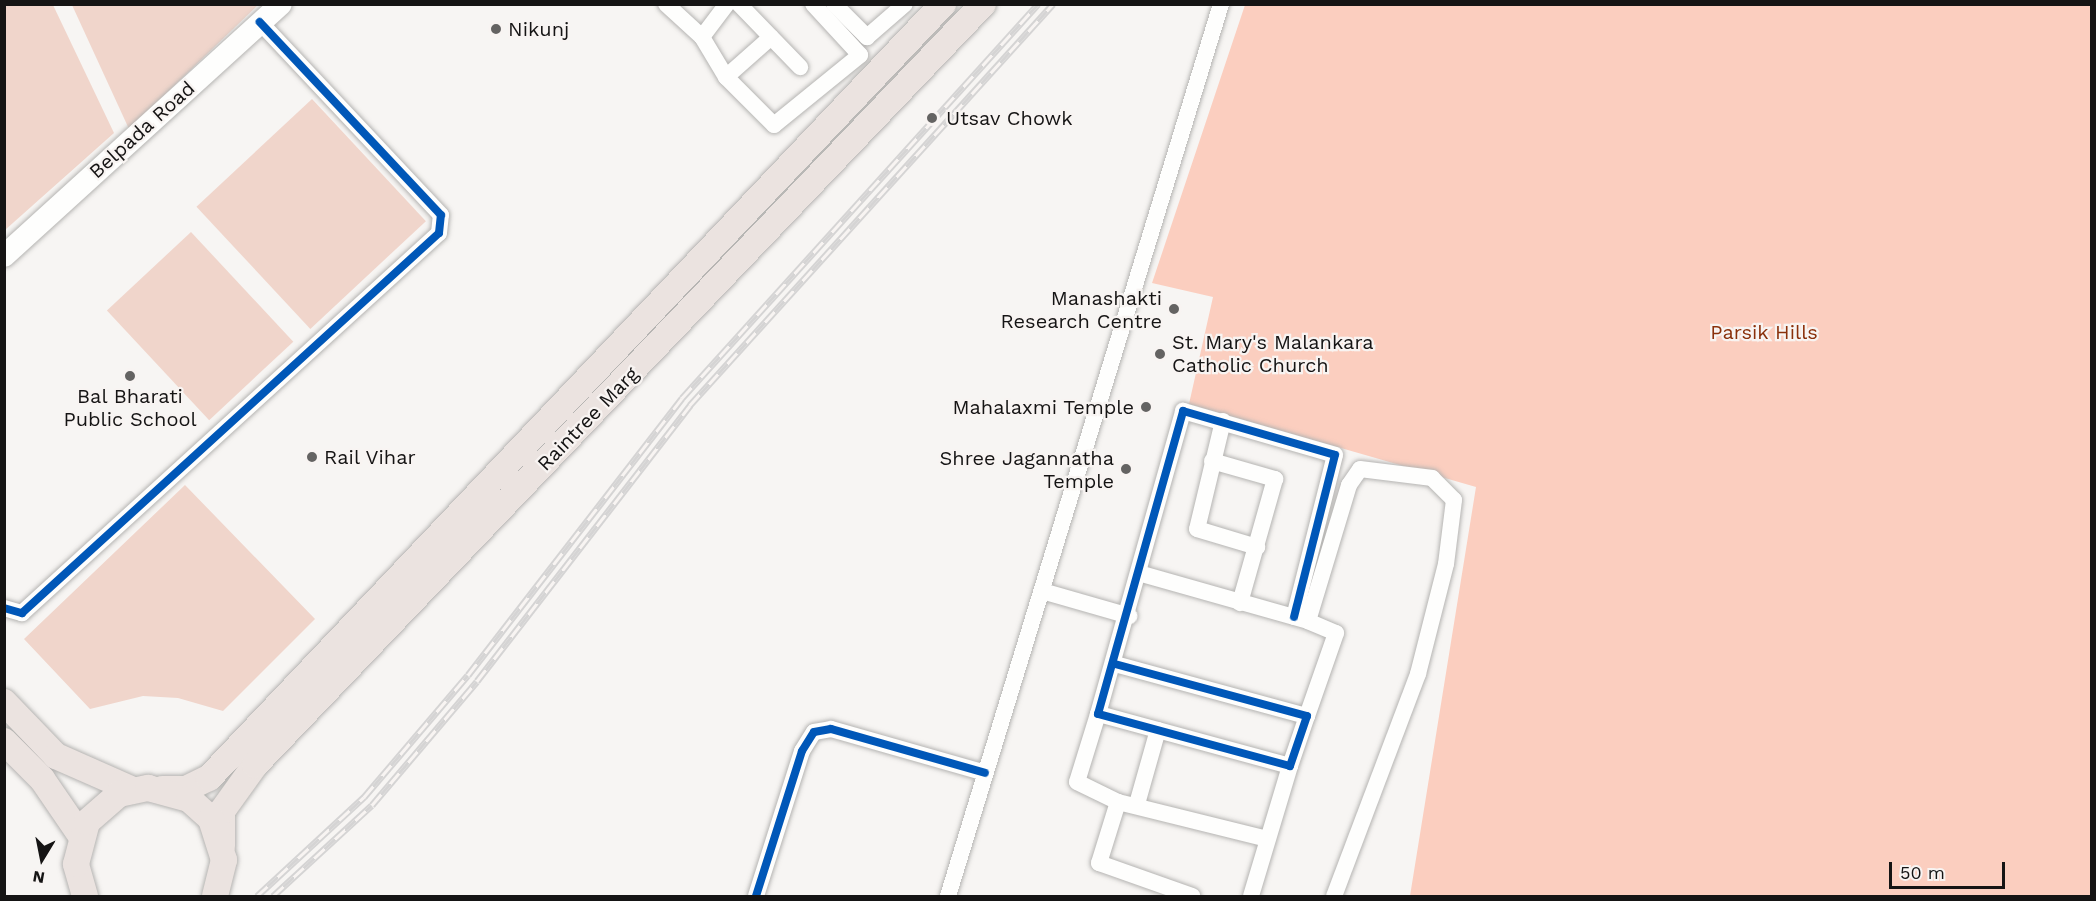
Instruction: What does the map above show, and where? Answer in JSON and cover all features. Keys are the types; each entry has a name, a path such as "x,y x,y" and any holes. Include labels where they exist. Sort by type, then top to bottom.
{"main road":[{"name":"Raintree Marg","path":"162,789 186,789 209,778 943,4"},
{"name":"Raintree Marg","path":"222,846 222,811 255,765 983,4"},
{"path":"4,702 56,756 133,790 162,789 201,808 222,846 223,874 215,897"},
{"path":"4,741 42,779 81,836"},
{"path":"82,895 75,864 81,836 96,811 133,790"}],"street":[{"name":"Belpada Road","path":"4,256 280,4"},
{"path":"666,4 702,38 726,77 774,125 822,91 860,55 813,4"},
{"path":"702,38 728,4"},
{"path":"739,4 800,67"},
{"path":"834,4 867,37 905,4"},
{"path":"948,897 1221,4"},
{"path":"4,608 22,612 352,318 438,233 441,215 260,22"},
{"path":"726,77 771,37"},
{"path":"1267,839 1137,804 1118,802 1077,782 1142,574 1180,416 1189,411 1335,455 1301,619"},
{"path":"1223,421 1197,529 1257,547"},
{"path":"1212,461 1275,479 1240,603"},
{"path":"1301,619 1349,485 1360,469 1416,474 1442,483 1455,500 1439,594 1418,675 1334,897"},
{"path":"1142,574 1301,619 1336,633 1290,766 1251,897"},
{"path":"1042,591 1129,616"},
{"path":"1115,664 1307,716"},
{"path":"1098,714 1290,766"},
{"path":"756,897 802,750 814,732 831,729 985,772"},
{"path":"1137,804 1158,730"},
{"path":"1118,802 1098,863 1192,897"}],"shaded area":[{"path":"5,4 53,5 114,133 5,230"},
{"path":"259,4 129,129 72,5"},
{"path":"312,99 426,221 310,329 196,207"},
{"path":"191,232 293,342 209,420 107,310"},
{"path":"185,485 315,619 223,711 178,698 143,696 90,709 24,639"}],"green space":[{"name":"Parsik Hills","path":"1245,5 2091,5 2091,896 1410,896 1476,487 1189,404 1213,297 1152,283"}],"railway":[{"path":"257,896 364,797 468,675 682,398 1038,4"},
{"path":"273,896 372,805 477,681 690,405 1053,4"}],"cycle path":[{"path":"4,608 22,613 439,233 441,215 260,22"},
{"path":"1115,664 1307,716 1290,766 1098,714 1183,411 1335,455 1294,617"},
{"path":"756,896 802,751 814,732 831,729 985,773"}],"place":[{"name":"Nikunj","path":"496,29"},
{"name":"Utsav Chowk","path":"932,118"},
{"name":"Manashakti Research Centre","path":"1174,309"},
{"name":"St. Mary's Malankara Catholic Church","path":"1160,354"},
{"name":"Bal Bharati Public School","path":"130,376"},
{"name":"Mahalaxmi Temple","path":"1146,407"},
{"name":"Rail Vihar","path":"312,457"},
{"name":"Shree Jagannatha Temple","path":"1126,469"}]}
